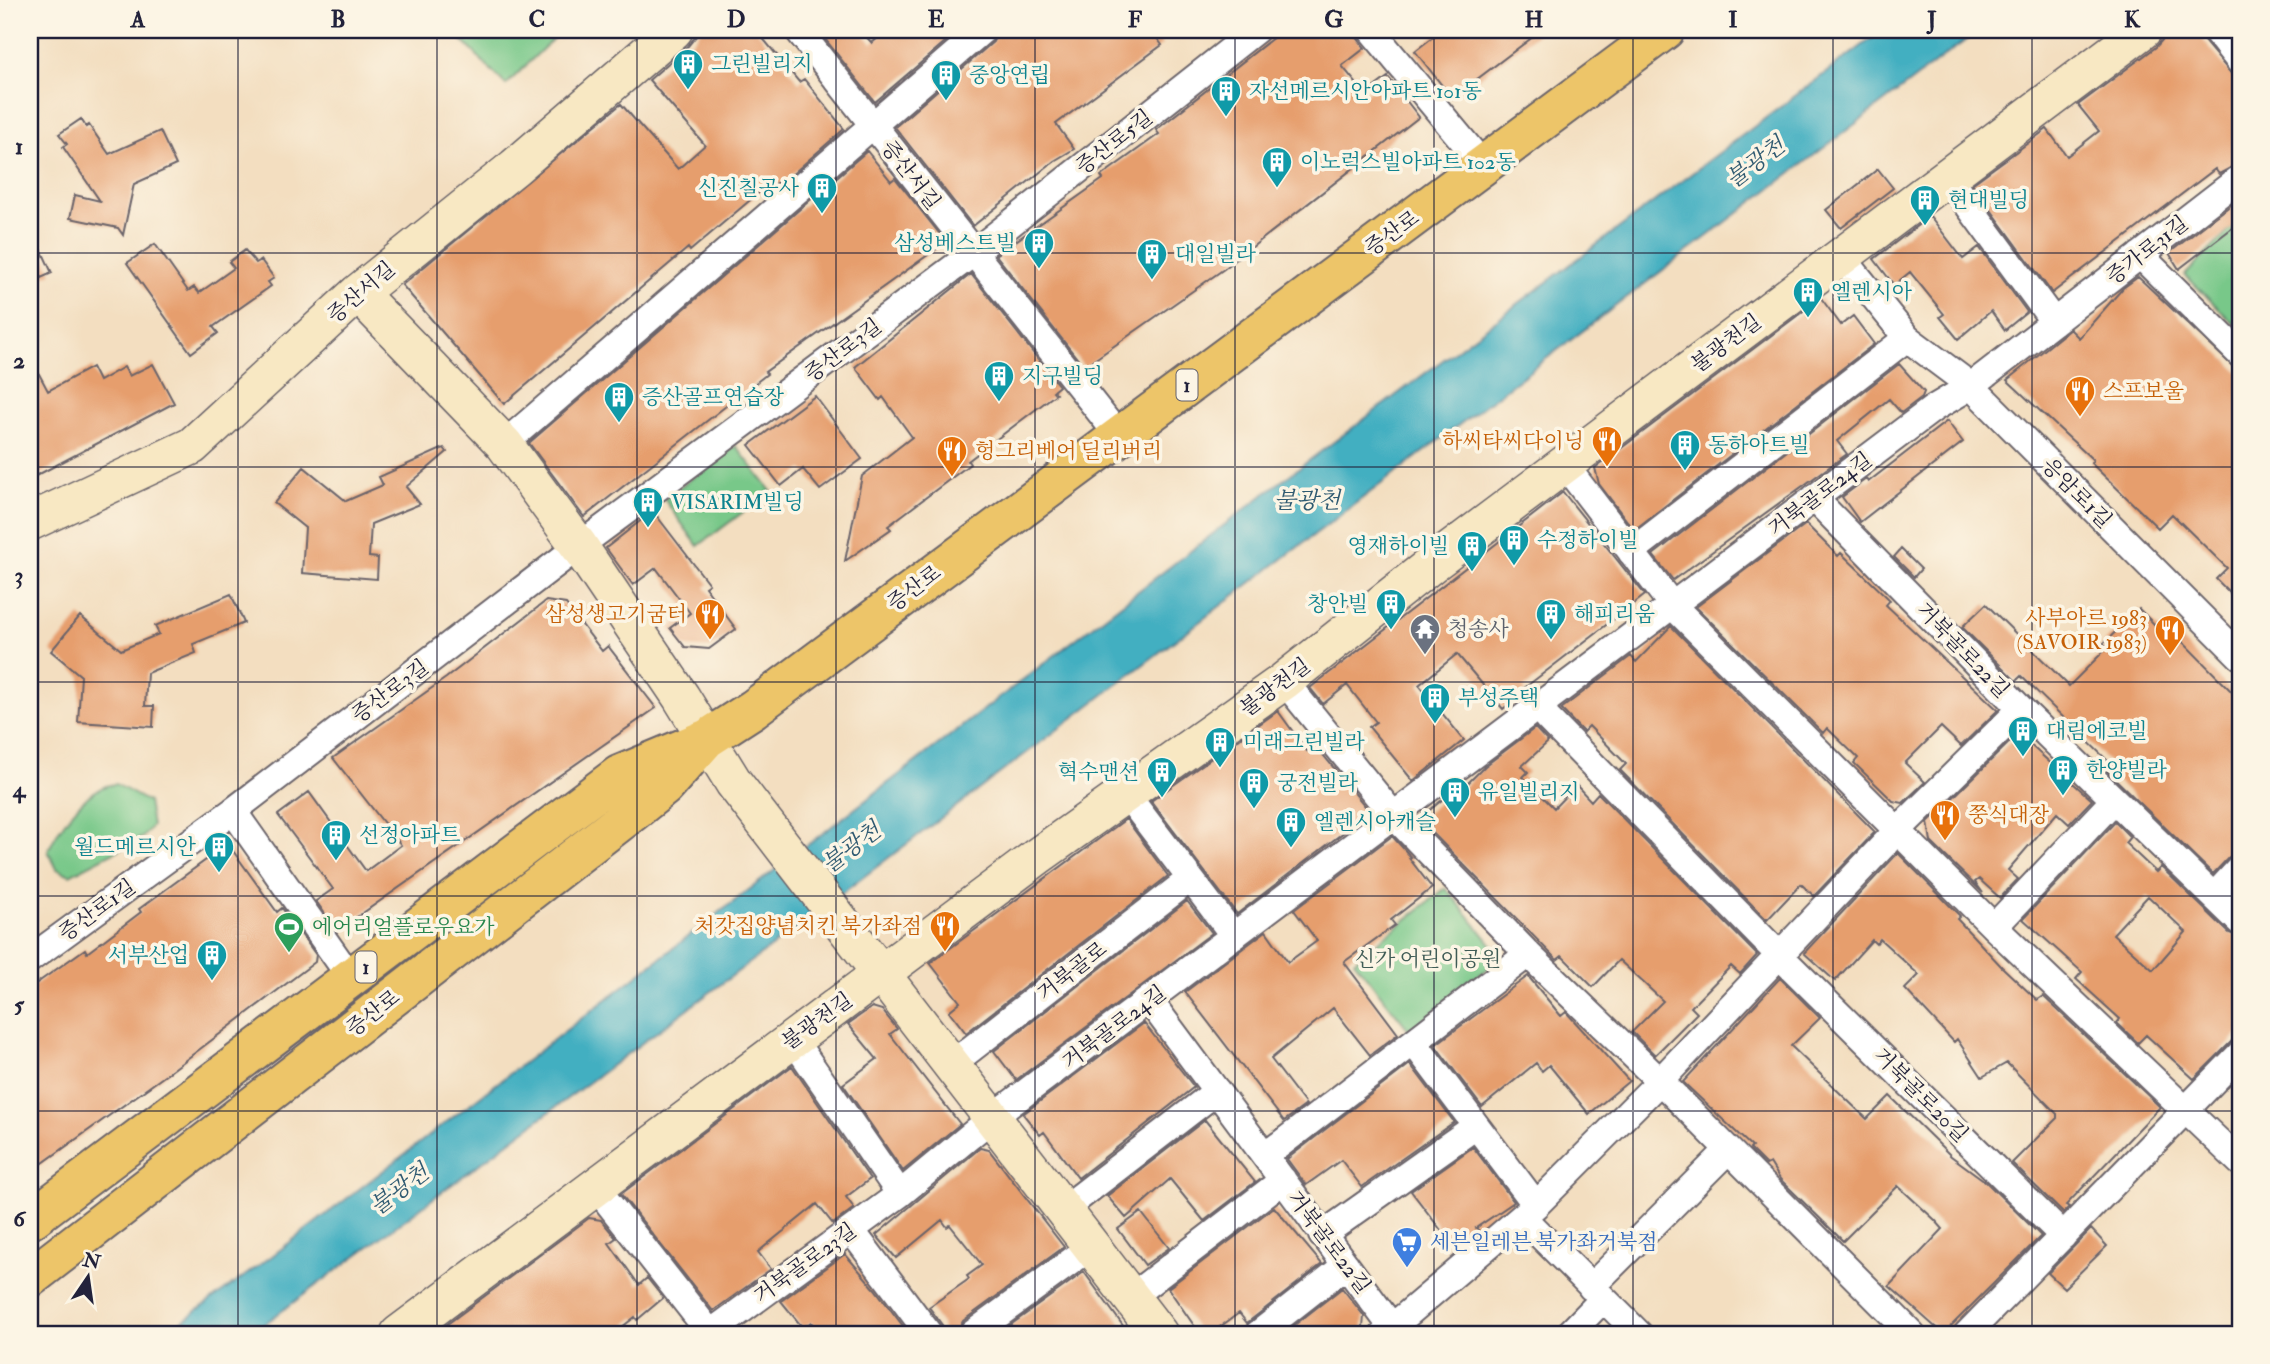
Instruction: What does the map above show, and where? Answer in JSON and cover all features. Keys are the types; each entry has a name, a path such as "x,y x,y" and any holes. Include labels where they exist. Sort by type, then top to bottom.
{"main road":[{"name":"증산로","path":"31,1215 619,775 708,738 764,700 1665,30"},
{"name":"증산로","path":"30,1278 664,788 708,738"},
{"path":"30,1296 63,1252"}],"street":[{"name":"증산서길","path":"30,522 192,446 358,293 515,167 674,30"},
{"name":"증산서길","path":"798,30 972,254"},
{"path":"505,444 983,30"},
{"name":"증산로5길","path":"972,254 1255,30"},
{"path":"1370,30 1483,166"},
{"name":"불광천길","path":"399,1334 792,1038 873,960 1038,856 1284,681 1564,464 2143,30"},
{"path":"2215,30 2240,62"},
{"path":"1948,178 2054,322"},
{"name":"증가로31길","path":"1971,386 2240,178"},
{"path":"972,254 1118,435"},
{"name":"증산로3길","path":"233,811 579,546 972,254"},
{"path":"2140,255 2240,354"},
{"name":"응암로1길","path":"1842,257 1907,338 1971,386 2240,656"},
{"path":"358,293 505,444 579,546 708,738 734,783 1160,1334"},
{"path":"1631,552 1907,338"},
{"name":"거북골로24길","path":"993,1117 1934,408 1971,386"},
{"path":"1564,464 1672,605 1994,927 2240,1162"},
{"name":"거북골로22길","path":"1149,1000 1346,1265 1391,1332 1529,1211 1660,1081 1898,830 2021,709 1814,498"},
{"path":"1284,681 1394,816 1528,954 1660,1081 1912,1334"},
{"path":"1542,704 1546,719 1779,955"},
{"path":"2021,709 2240,922"},
{"path":"1126,794 1234,936"},
{"path":"1994,927 2114,800"},
{"path":"233,811 351,978"},
{"name":"증산로1길","path":"30,959 233,811"},
{"path":"2214,896 2240,868"},
{"name":"거북골로","path":"953,1063 1190,879"},
{"path":"1265,1156 1528,954"},
{"name":"거북골로20길","path":"1779,955 2063,1236"},
{"path":"792,1038 901,1194"},
{"path":"1414,1043 1476,1126 1529,1211 1597,1293 1639,1334"},
{"path":"1966,1334 2240,1054"},
{"path":"1064,1209 1217,1091"},
{"name":"거북골로23길","path":"596,1186 710,1334 901,1194 993,1117"},
{"path":"1322,1235 1476,1126"},
{"path":"1569,1334 1597,1293 1728,1150"},
{"path":"1131,1297 1283,1180"},
{"path":"851,1230 929,1334"},
{"path":"972,1334 1092,1246"},
{"path":"1258,1334 1346,1265"}],"green space":[{"path":"452,30 562,30 506,85"},
{"path":"2238,222 2240,225 2240,330 2185,275"},
{"path":"736,446 771,491 698,546 664,499"},
{"path":"116,784 148,802 152,826 143,837 70,875 57,869 48,851 59,830 85,799 105,786"},
{"name":"신가 어린이공원","path":"1446,888 1502,957 1410,1031 1354,961"}],"water":[{"name":"불광천","path":"1883,30 1979,30 787,935 251,1334 165,1334 272,1256 1279,483"}],"building":[{"path":"701,30 756,30 799,82 804,79 844,129 780,185 777,182 770,188 768,185 690,251 688,248 504,404 402,285 621,104 678,169 705,145 649,80 688,46"},
{"path":"829,30 860,30 872,43 887,30 959,30 875,102 822,35"},
{"path":"998,30 1151,30 1162,45 1056,124 1074,149 1054,161 973,226 895,127 993,42"},
{"path":"1283,30 1351,30 1365,48 1342,66 1365,94 1388,77 1419,117 1224,269 1084,367 996,255 1103,179 1101,176 1159,134 1156,130"},
{"path":"1442,30 1542,30 1452,98 1415,51"},
{"path":"2171,30 2199,30 2203,40 2240,84 2240,163 2219,174 2215,169 2052,293 1972,184 2047,129 2067,156 2099,131 2078,105 2156,47"},
{"path":"81,119 86,127 89,125 109,154 160,131 176,165 134,184 123,235 118,228 70,218 75,195 100,201 63,147 67,144 59,134"},
{"path":"867,151 891,181 895,178 946,242 765,372 767,374 584,517 529,443"},
{"path":"1878,169 1893,188 1841,228 1826,210"},
{"path":"2240,198 2240,222 2179,269 2169,253"},
{"path":"1930,216 1963,259 1979,247 2027,312 2005,330 1991,311 1958,339 1940,317 1944,314 1910,272 1894,285 1874,259"},
{"path":"30,225 52,273 30,283"},
{"path":"155,244 188,291 194,287 199,293 234,268 229,262 245,250 256,263 261,260 274,278 268,282 271,286 213,327 218,333 191,353 127,263"},
{"path":"971,274 1059,386 1053,391 1056,394 888,526 891,529 845,561 862,476 912,437 883,397 880,400 855,367"},
{"path":"2138,277 2240,373 2240,603 2216,579 2227,568 2172,514 2158,528 2091,463 2093,460 2007,380 2070,329 2079,338 2123,288"},
{"path":"1821,298 1841,325 1853,316 1874,344 1634,530 1599,484 1595,468"},
{"path":"30,357 48,391 92,367 99,381 124,367 129,376 153,364 174,403 30,479"},
{"path":"1899,364 1924,392 1922,397 1901,413 1889,399 1837,441 1847,454 1673,580 1653,555"},
{"path":"815,396 862,459 820,490 803,469 781,486 749,445"},
{"path":"1947,421 1963,442 1860,522 1842,497 1866,479 1868,482"},
{"path":"444,448 447,452 406,487 420,504 371,524 369,557 378,558 377,579 302,573 305,528 274,503 304,467 346,501 383,485 379,477"},
{"path":"1563,492 1645,595 1523,689 1525,691 1503,709 1457,654 1419,685 1464,740 1413,781 1369,727 1376,722 1347,685 1323,704 1310,688"},
{"path":"653,511 709,584 705,587 736,629 709,649 685,647 670,628 690,613 656,568 633,585 606,548"},
{"path":"1806,524 1838,556 1841,553 1890,600 1886,605 1998,710 1961,746 1941,727 1905,763 1925,782 1903,803 1893,801 1854,763 1858,758 1827,728 1823,733 1696,607"},
{"path":"1901,549 1921,569 1914,577 1894,557"},
{"path":"231,594 244,623 193,644 196,653 147,673 145,706 154,706 153,727 78,722 81,676 51,651 80,616 121,650 159,634 155,626"},
{"path":"546,601 566,604 602,651 608,646 656,708 337,931 316,901 333,889 278,815 309,792 366,871 401,845 333,758 446,678"},
{"path":"1986,604 2069,686 2107,648 2103,644 2139,609 2167,637 2173,632 2240,700 2240,853 2229,857 2213,874 2105,769 2110,763 2021,676 2016,681 1962,627"},
{"path":"1671,626 1875,832 1814,896 1801,884 1767,920 1620,770 1626,764 1589,726 1583,732 1561,709 1631,656 1636,662"},
{"path":"1278,711 1307,751 1315,745 1370,812 1237,914 1151,801"},
{"path":"1535,728 1548,742 1522,766 1528,772 1523,777 1554,808 1576,785 1591,801 1598,793 1757,955 1740,974 1731,966 1691,1007 1697,1013 1655,1055 1632,1032 1663,1001 1619,960 1593,987 1562,956 1557,960 1419,819 1460,785 1463,788 1485,766"},
{"path":"2018,734 2092,800 2069,824 2057,813 2008,870 2018,879 2000,898 1979,879 1975,882 1983,893 1931,842 1928,822"},
{"path":"1126,819 1168,876 966,1033 949,1011 960,1002 930,963"},
{"path":"2115,822 2130,837 2125,843 2156,872 2161,867 2229,933 2240,937 2240,1033 2194,1079 2146,1035 2138,1043 2117,1023 2120,1019 2076,979 2082,972 2023,919","holes":["2148,896 2186,932 2153,970 2113,934"]},
{"path":"1392,836 1411,857 1409,858 1432,888 1391,920 1395,925 1344,962 1398,1034 1370,1055 1333,1008 1271,1059 1306,1105 1284,1121 1185,992 1266,931 1288,962 1317,941 1294,910"},
{"path":"228,844 277,912 282,908 316,955 315,962 163,1077 40,1165 30,1150 30,988 85,949 87,953 141,912 139,909"},
{"path":"1898,853 1960,916 1957,919 2002,967 2037,1000 2043,996 2160,1107 2066,1205 2069,1207 2063,1213 2012,1163 2057,1118 2057,1114 2007,1063 1982,1077 1957,1039 1954,1042 1905,989 1919,975 1880,939 1876,944 1872,940 1835,981 1804,953"},
{"path":"1187,901 1212,933 1016,1080 994,1051"},
{"path":"1528,976 1561,1016 1566,1012 1629,1081 1589,1114 1549,1065 1542,1071 1536,1063 1482,1107 1435,1045"},
{"path":"1780,978 1820,1018 1791,1046 1867,1119 1890,1096 1951,1156 1985,1181 2041,1236 1943,1334 1889,1286 1943,1229 1935,1220 1898,1186 1843,1241 1780,1179 1770,1163 1766,1165 1750,1149 1752,1147 1683,1082"},
{"path":"872,1007 882,1010 897,1029 890,1034 960,1124 903,1171 843,1084 877,1059 848,1024"},
{"path":"1144,1023 1194,1087 1078,1178 1044,1132 1040,1135 1023,1114"},
{"path":"1410,1064 1454,1122 1362,1187 1341,1160 1306,1185 1287,1159"},
{"path":"792,1066 870,1179 846,1197 854,1208 833,1224 817,1204 758,1252 771,1269 713,1311 621,1194"},
{"path":"1205,1120 1255,1182 1204,1221 1170,1179 1126,1218 1107,1196"},
{"path":"1473,1147 1514,1202 1476,1228 1480,1232 1457,1251 1411,1191"},
{"path":"980,1148 989,1150 1064,1247 963,1321 956,1334 944,1334 942,1325 929,1307 969,1279 967,1276 982,1265 950,1225 947,1227 942,1220 896,1258 876,1235"},
{"path":"1274,1207 1322,1264 1247,1323 1239,1313 1210,1334 1200,1334 1168,1288"},
{"path":"1141,1212 1169,1248 1145,1265 1118,1229"},
{"path":"589,1218 601,1220 616,1238 609,1243 639,1285 647,1278 663,1298 637,1320 635,1317 613,1334 434,1334"},
{"path":"2091,1229 2107,1246 2064,1288 2048,1273"},
{"path":"845,1254 909,1334 821,1334 811,1322 803,1328 781,1301"},
{"path":"1084,1272 1129,1334 998,1334"},
{"path":"1342,1288 1364,1316 1363,1327 1355,1334 1283,1334"}],"place":[{"name":"그린빌리지","path":"688,91"},
{"name":"중앙연립","path":"946,102"},
{"name":"자선메르시안아파트 101동","path":"1226,118"},
{"name":"이노럭스빌아파트 102동","path":"1277,189"},
{"name":"신진칠공사","path":"822,215"},
{"name":"현대빌딩","path":"1925,227"},
{"name":"삼성베스트빌","path":"1039,270"},
{"name":"대일빌라","path":"1152,281"},
{"name":"엘렌시아","path":"1808,319"},
{"name":"지구빌딩","path":"999,403"},
{"name":"스프보울","path":"2080,418"},
{"name":"증산골프연습장","path":"619,424"},
{"name":"하씨타씨다이닝","path":"1607,468"},
{"name":"동하아트빌","path":"1685,472"},
{"name":"헝그리베어 딜리버리","path":"952,478"},
{"name":"VISARIM빌딩","path":"648,529"},
{"name":"수정하이빌","path":"1514,567"},
{"name":"영재하이빌","path":"1472,573"},
{"name":"창안빌","path":"1391,631"},
{"name":"삼성생고기굼터","path":"710,641"},
{"name":"해피리움","path":"1551,641"},
{"name":"청송사","path":"1425,656"},
{"name":"사부아르 1983 (SAVOIR 1983)","path":"2170,657"},
{"name":"부성주택","path":"1435,725"},
{"name":"대림에코빌","path":"2023,758"},
{"name":"미래그린빌라","path":"1220,769"},
{"name":"한양빌라","path":"2063,797"},
{"name":"혁수맨션","path":"1162,799"},
{"name":"궁전빌라","path":"1254,810"},
{"name":"유일빌리지","path":"1455,819"},
{"name":"쭝식대장","path":"1945,842"},
{"name":"엘렌시아캐슬","path":"1291,849"},
{"name":"선정아파트","path":"336,862"},
{"name":"월드메르시안","path":"219,874"},
{"name":"처갓집양념치킨 북가좌점","path":"945,953"},
{"name":"에어리얼플로우요가","path":"289,954"},
{"name":"서부산업","path":"212,982"},
{"name":"세븐일레븐 북가좌거북점","path":"1407,1269"}]}
